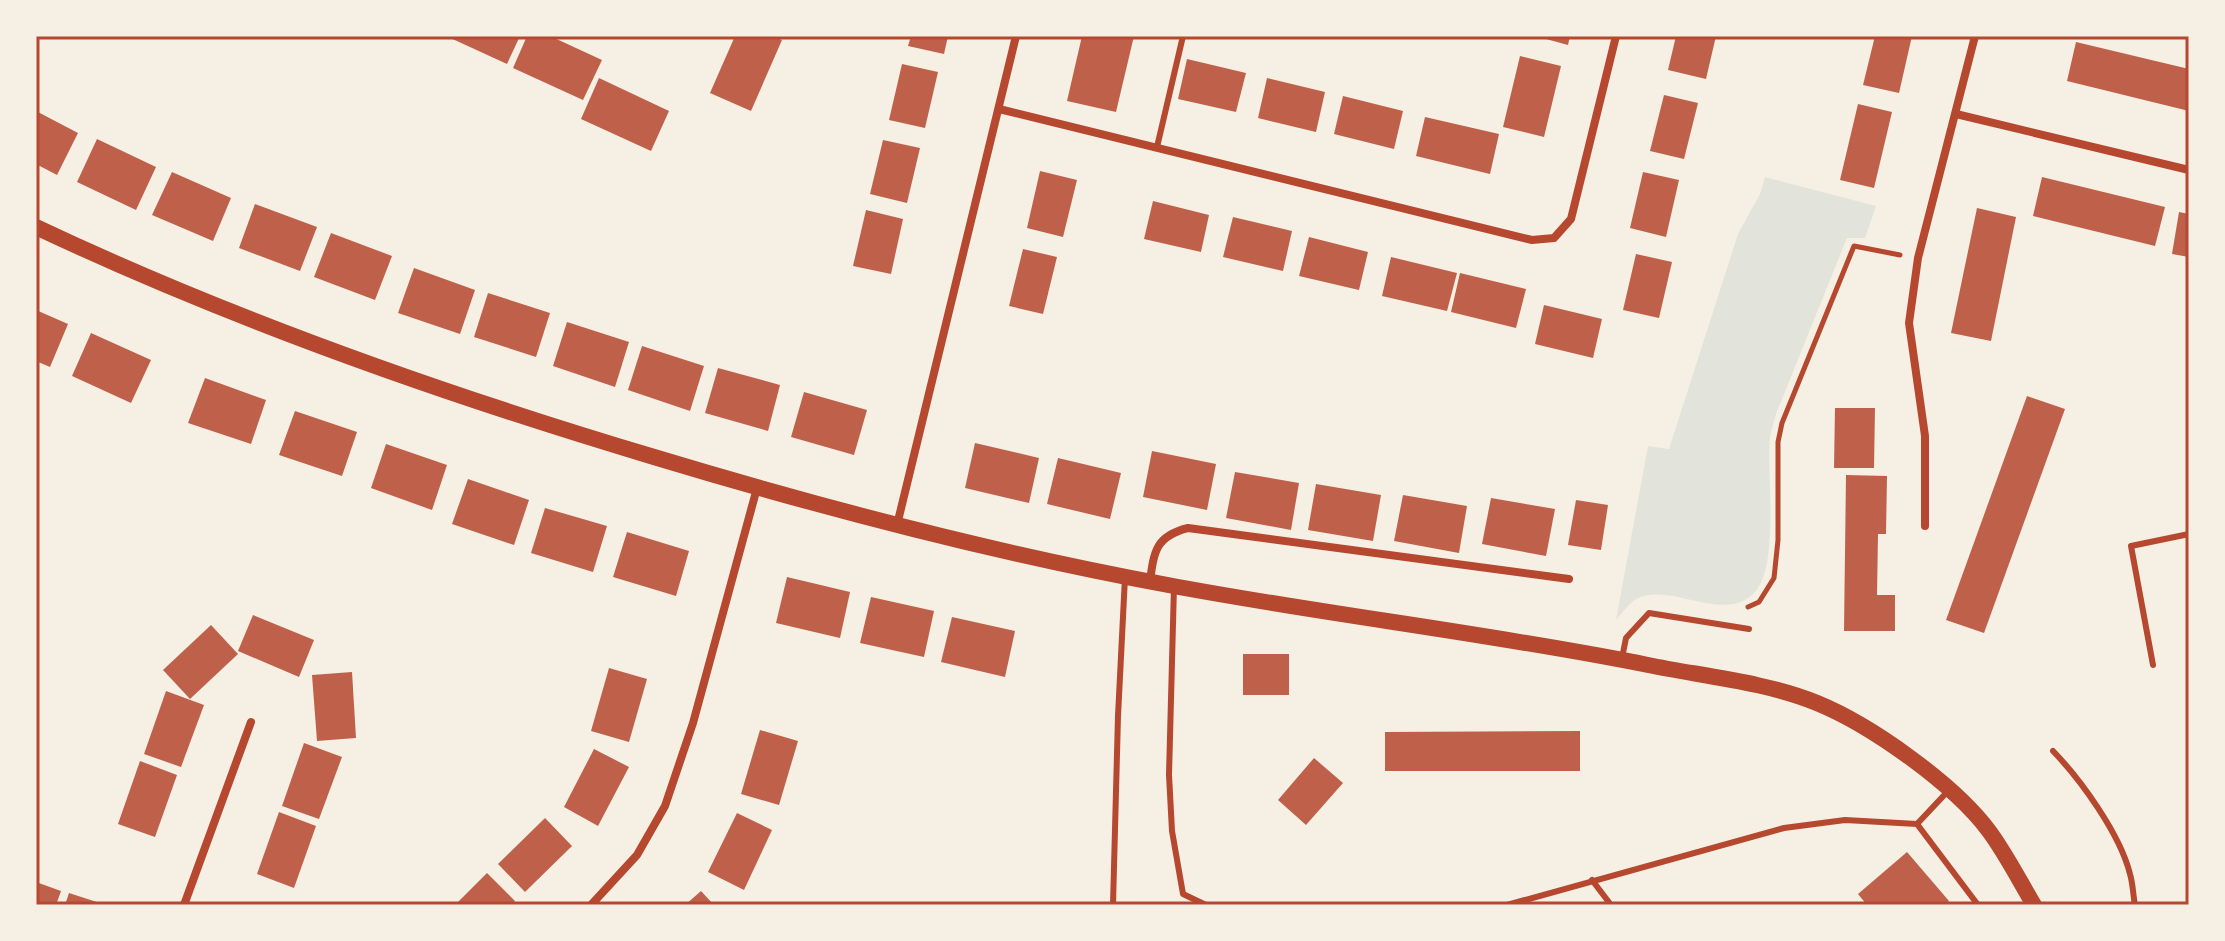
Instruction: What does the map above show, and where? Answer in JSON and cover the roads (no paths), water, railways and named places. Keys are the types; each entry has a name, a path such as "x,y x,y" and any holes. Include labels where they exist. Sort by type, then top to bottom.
{"main road":[{"path":"36,227 238,315 378,368 552,427 897,526 1149,582 1622,660 1770,689 1814,701 1896,747 1949,790 1992,834 2034,905"}],"street":[{"path":"897,526 1016,36"},
{"path":"999,109 1532,240 1554,238 1571,219 1616,36"},
{"path":"1925,526 1925,436 1909,323 1918,258 1975,36"},
{"path":"1956,114 2189,170"},
{"path":"591,905 637,855 665,806 693,723 757,488"},
{"path":"1149,582 1154,555 1161,541 1170,532 1188,528 1569,579"},
{"path":"184,905 251,722"}],"lane":[{"path":"1157,147 1183,36"},
{"path":"2153,665 2131,546 2189,534"},
{"path":"1113,905 1125,577"},
{"path":"1174,586 1169,775 1172,831 1183,905"},
{"path":"1622,660 1626,638 1649,613 1749,629"},
{"path":"2053,751 2074,773 2106,821 2130,872 2135,905"},
{"path":"1917,824 1949,790"},
{"path":"1507,905 1784,828 1845,820 1917,824 1978,905"},
{"path":"1592,880 1611,905"},
{"path":"1183,894 1206,905"}]}
